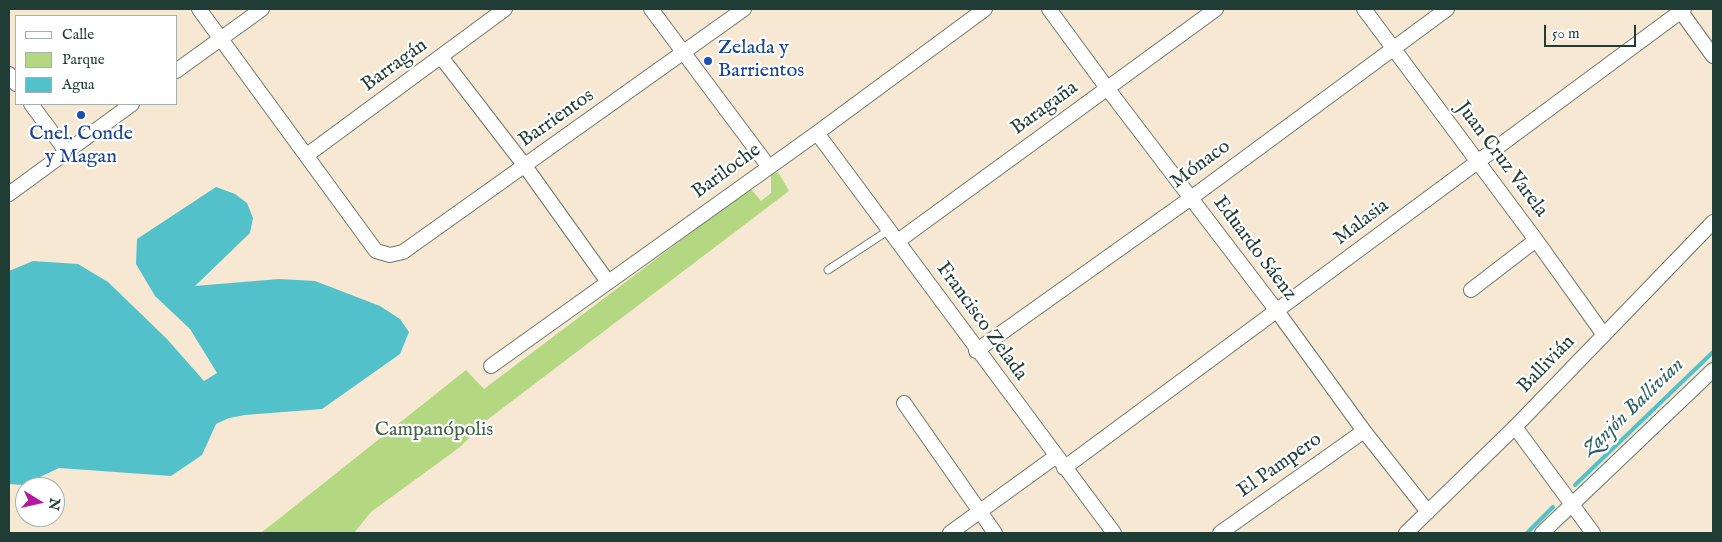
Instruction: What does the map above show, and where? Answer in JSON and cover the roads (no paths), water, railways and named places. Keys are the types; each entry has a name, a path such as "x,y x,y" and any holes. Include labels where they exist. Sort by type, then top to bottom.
{"street":[{"path":"199,9 307,154"},
{"path":"178,70 262,9"},
{"name":"Barragán","path":"307,154 505,9"},
{"path":"651,9 769,167"},
{"name":"Barrientos","path":"307,154 376,251 390,255 403,252 744,9"},
{"name":"Bariloche","path":"491,366 817,133 985,9"},
{"name":"Eduardo Sáenz","path":"1049,9 1277,311 1364,431 1428,512"},
{"name":"Baragaña","path":"898,241 1216,9"},
{"name":"Juan Cruz Varela","path":"1364,9 1536,240 1604,336"},
{"name":"Mónaco","path":"976,351 1191,198 1447,9"},
{"path":"1681,9 1713,56"},
{"name":"Malasia","path":"1064,468 1681,9"},
{"path":"441,57 525,166 608,282"},
{"path":"31,105 66,152"},
{"path":"9,194 131,105"},
{"name":"Francisco Zelada","path":"817,133 898,241 976,351 1114,533"},
{"name":"Ballivián","path":"1406,533 1515,427 1713,222"},
{"path":"1471,290 1536,240"},
{"path":"1542,533 1571,503 1713,370"},
{"path":"904,403 995,533"},
{"path":"1515,427 1593,533"},
{"name":"El Pampero","path":"1220,533 1364,431"},
{"path":"950,533 1055,457"}],"lane":[{"path":"828,270 889,229"}],"water":[{"path":"216,187 235,194 247,203 253,218 250,233 195,286 279,279 315,281 380,306 400,319 409,332 400,354 322,409 245,415 229,418 216,424 202,455 171,476 59,468 40,477 15,477 15,484 9,484 9,271 33,261 78,264 108,282 167,339 204,381 217,373 190,329 155,296 136,264 137,239"}],"waterway":[{"name":"Zanjón Ballivian","path":"1575,485 1713,352"},
{"name":"Zanjón Ballivian","path":"1527,533 1553,507"}],"place":[{"name":"Zelada y Barrientos","path":"708,61"},
{"name":"Cnel. Conde y Magan","path":"81,115"}],"park label":[{"name":"Campanópolis","path":"434,431"}]}
